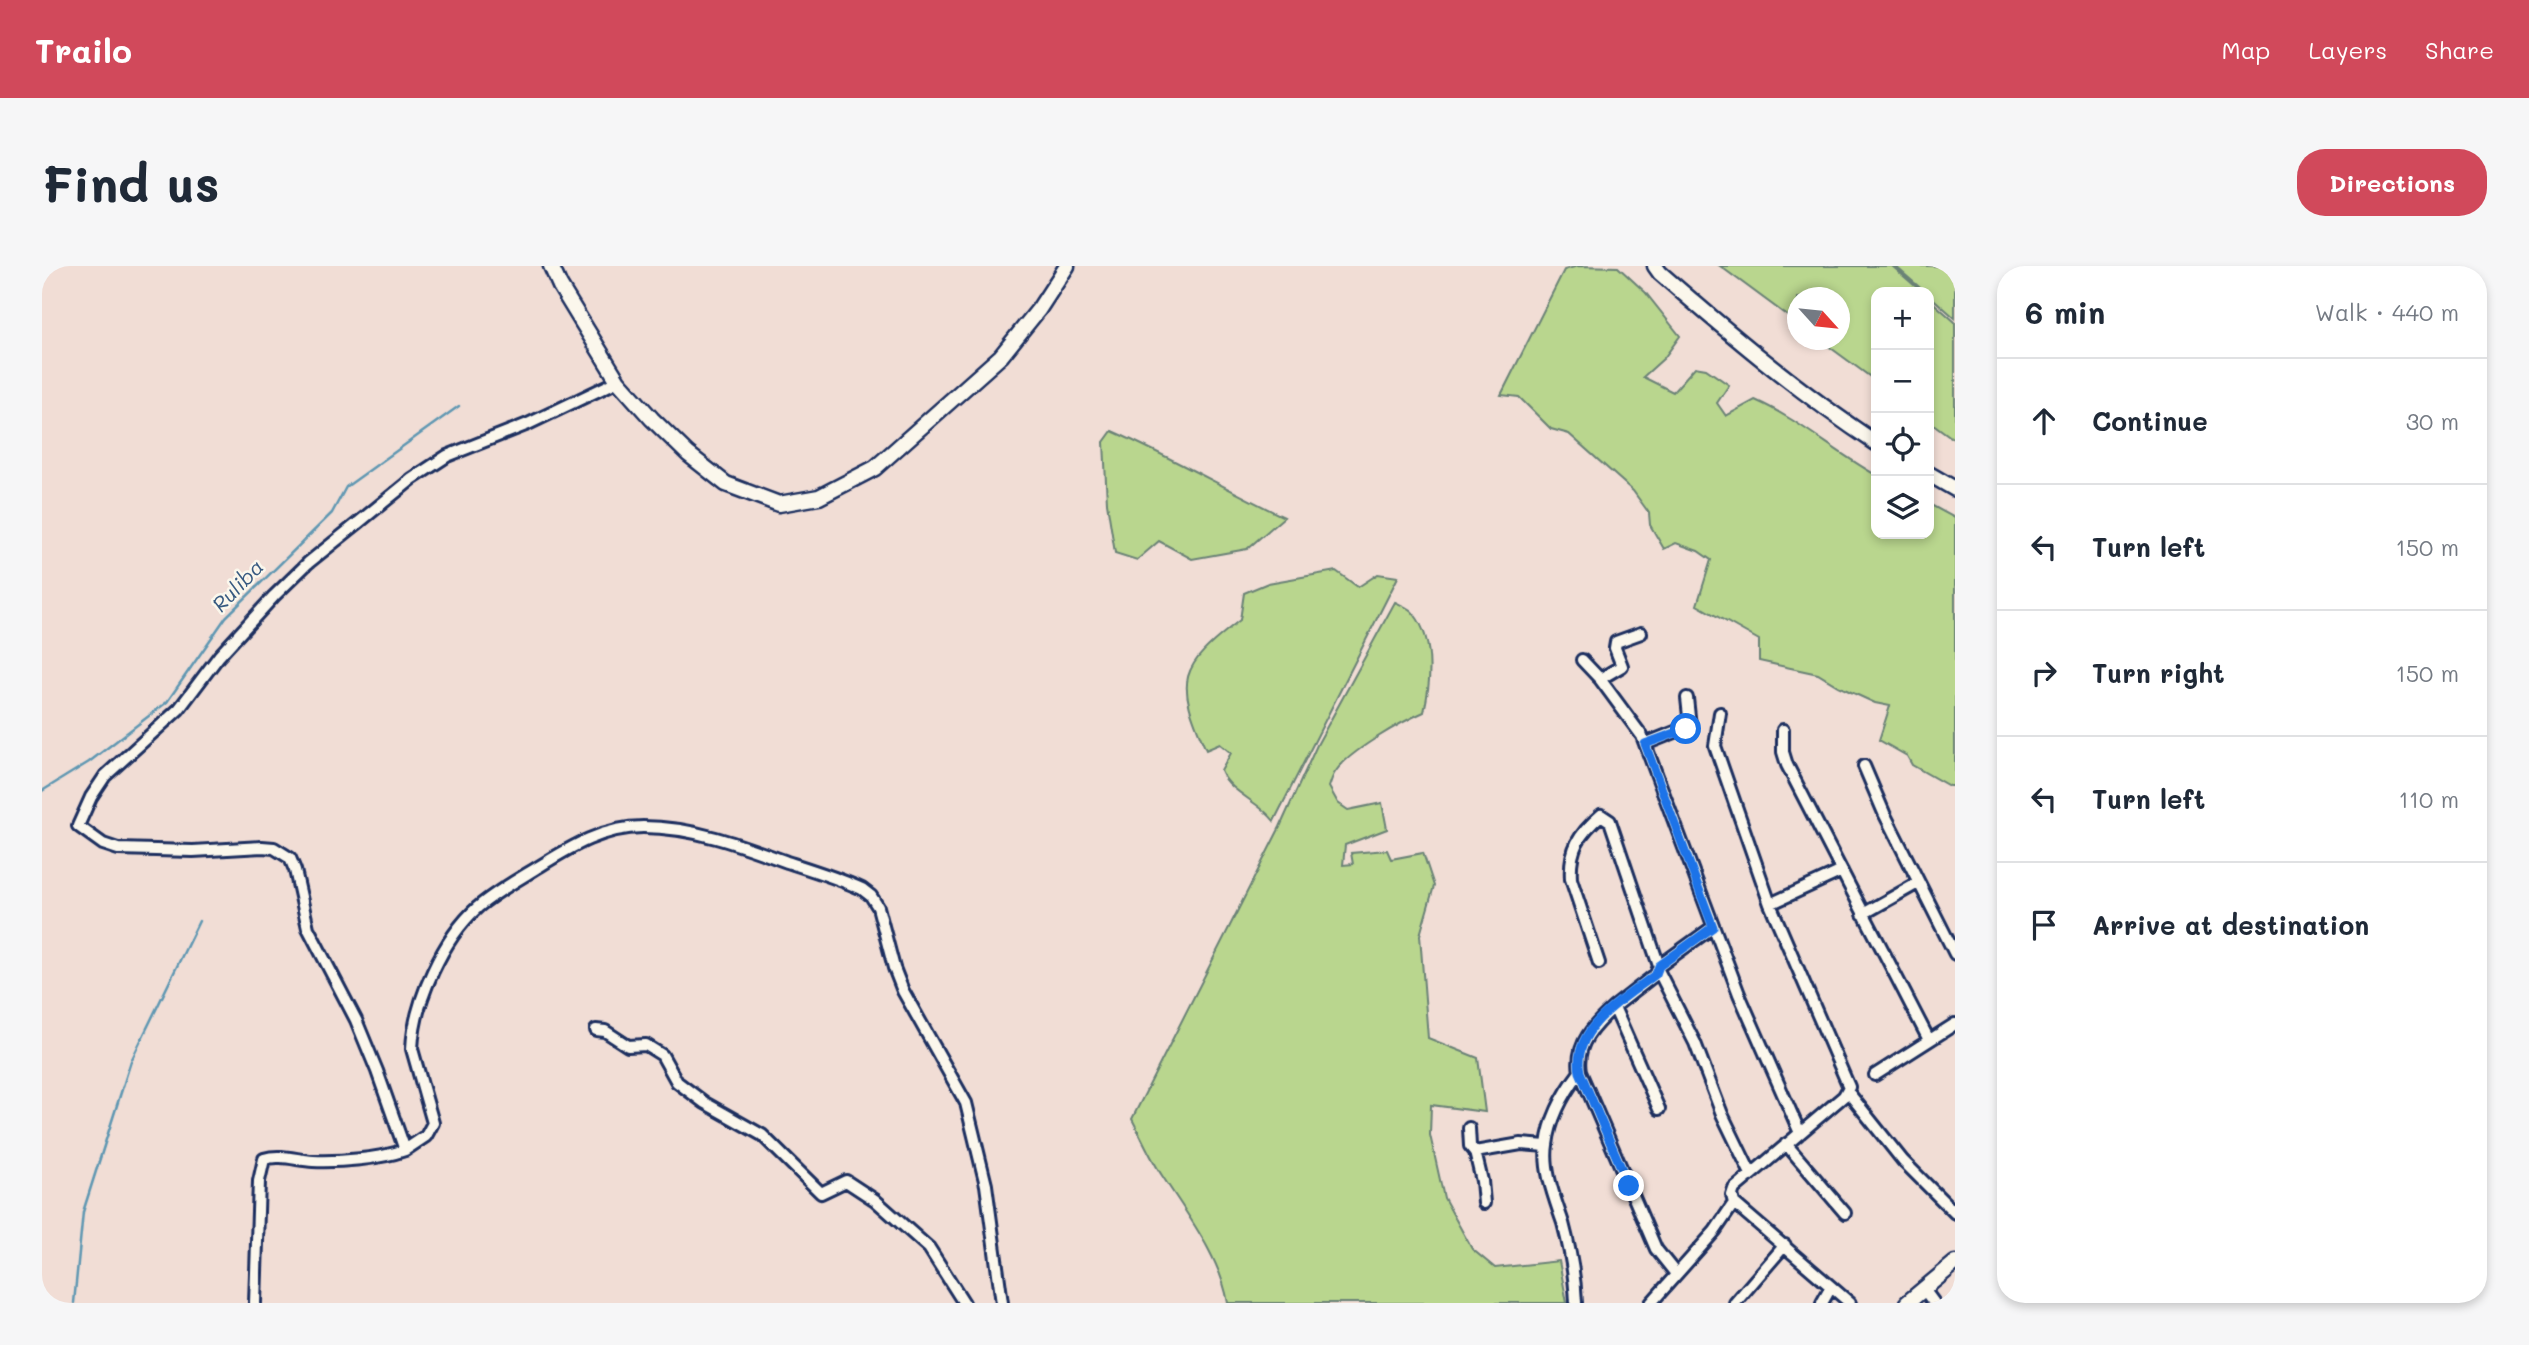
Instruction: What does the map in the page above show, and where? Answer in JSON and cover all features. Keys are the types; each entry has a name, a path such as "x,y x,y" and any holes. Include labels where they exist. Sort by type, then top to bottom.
{"main road":[{"path":"551,266 566,297 618,381 688,454 726,484 779,504 819,497 875,468 1001,356 1040,309 1067,266"},
{"path":"1655,266 1725,330 1837,417 1871,440"},
{"path":"1932,476 1955,489"},
{"path":"1907,1303 1955,1263"}],"street":[{"path":"405,1150 356,1020 308,928 290,858 274,848 262,847 118,849 103,844 78,826 91,797 105,776 179,709 219,656 274,596 308,564 412,479 447,456 528,424 618,381"},
{"path":"1600,679 1622,666 1615,648 1616,642 1641,633"},
{"path":"1582,660 1635,724 1645,744 1739,995 1800,1132"},
{"path":"1645,744 1690,726 1687,698"},
{"path":"1720,713 1715,746 1770,904 1849,1087 1848,1092 1734,1189 1732,1195 1734,1203 1850,1303"},
{"path":"1783,730 1783,751 1787,765 1929,1040"},
{"path":"1864,766 1918,883 1955,954"},
{"path":"1599,963 1571,879 1570,868 1576,845 1601,815 1610,821 1659,968 1695,1043 1722,1114 1751,1174"},
{"path":"255,1303 258,1181 264,1158 274,1156 314,1161 374,1158 405,1150 426,1136 433,1123 433,1116 412,1049 418,1013 447,944 476,909 496,893 563,851 596,834 644,827 709,835 856,886 871,896 878,907 903,991 966,1103 986,1185 1002,1303"},
{"path":"1770,904 1842,872"},
{"path":"1863,914 1918,883"},
{"path":"1676,1274 1656,1249 1580,1072 1579,1056 1589,1032 1614,1007 1713,927"},
{"path":"1614,1007 1659,1109"},
{"path":"1875,1075 1955,1024"},
{"path":"596,1030 605,1031 628,1045 646,1045 662,1055 677,1082 705,1103 762,1135 821,1193 846,1181 875,1200 929,1248 964,1303"},
{"path":"1576,1303 1568,1242 1547,1165 1546,1146 1559,1104 1580,1072"},
{"path":"1848,1092 1903,1161 1955,1213"},
{"path":"1469,1128 1470,1146 1475,1152 1484,1203"},
{"path":"1475,1152 1521,1144 1546,1146"},
{"path":"1786,1144 1845,1213"},
{"path":"1651,1303 1715,1231 1734,1203"},
{"path":"1735,1303 1785,1245"},
{"path":"1822,1303 1831,1287"},
{"path":"1923,1288 1934,1303"}],"green space":[{"path":"1578,266 1618,267 1645,292 1680,336 1664,358 1643,377 1673,392 1695,367 1706,369 1729,385 1717,403 1726,416 1755,400 1786,416 1871,472 1871,539 1934,539 1934,507 1955,518 1955,786 1949,786 1912,765 1907,756 1879,740 1890,706 1875,703 1818,674 1759,661 1759,640 1697,605 1711,560 1698,551 1676,543 1664,549 1650,525 1649,513 1633,491 1569,434 1551,429 1519,397 1501,395 1564,270"},
{"path":"1720,266 1892,266 1916,287 1871,287 1871,377 1834,350 1850,350 1850,287 1787,287 1787,316"},
{"path":"1895,266 1955,266 1955,318 1934,299 1934,287 1919,287"},
{"path":"1934,303 1955,322 1955,440 1934,425"},
{"path":"1112,431 1284,517 1247,549 1192,559 1159,541 1137,560 1115,553 1107,503 1104,442"},
{"path":"1336,571 1358,587 1378,574 1398,577 1274,821 1225,779 1221,771 1231,753 1220,744 1206,750 1190,706 1188,676 1204,651 1240,620 1244,593 1268,583"},
{"path":"1395,602 1413,612 1425,636 1429,674 1424,712 1364,746 1333,775 1329,787 1338,803 1348,810 1382,803 1387,829 1345,845 1343,865 1353,864 1351,853 1387,850 1391,859 1423,853 1434,886 1420,935 1428,1038 1478,1058 1485,1112 1431,1105 1430,1135 1444,1198 1472,1249 1495,1268 1559,1261 1567,1303 1228,1303 1211,1253 1159,1170 1132,1119 1280,827 1317,745"}],"waterway":[{"name":"Ruliba","path":"42,791 89,762 167,702 226,617 332,513 346,487 459,406"},
{"path":"74,1303 83,1212 131,1061 199,921"}],"route":[{"path":"1629,1186 1578,1062 1589,1032 1600,1019 1656,974 1659,966 1713,927 1645,744 1686,729"}]}
